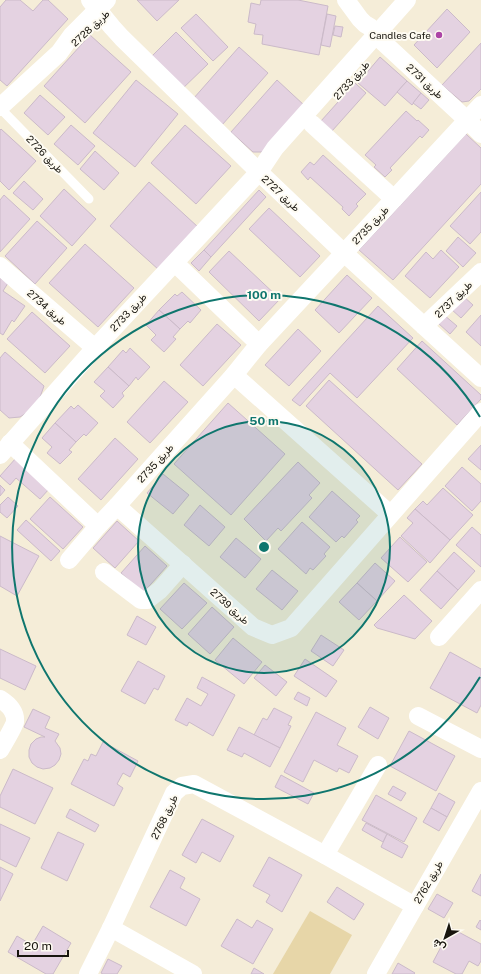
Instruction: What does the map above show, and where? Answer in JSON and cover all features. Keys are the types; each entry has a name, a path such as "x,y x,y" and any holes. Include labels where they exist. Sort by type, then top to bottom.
{"street":[{"name":"طريق 2728","path":"0,108 59,53 77,41 99,7 119,0"},
{"name":"طريق 2731","path":"346,0 365,24 481,134"},
{"name":"طريق 2731","path":"357,0 368,15 377,35"},
{"name":"طريق 2733","path":"5,449 95,348 259,172 275,148 377,35 406,0"},
{"name":"طريق 2733","path":"259,172 285,155 312,124 377,35 421,0"},
{"name":"طريق 2727","path":"99,7 122,38 259,172 344,253 481,378"},
{"name":"طريق 2735","path":"69,560 234,375 259,344 481,105"},
{"path":"312,124 394,199"},
{"path":"175,263 259,344"},
{"name":"طريق 2734","path":"0,266 95,348"},
{"name":"طريق 2737","path":"424,326 481,272"},
{"path":"234,375 390,514"},
{"name":"طريق 2739","path":"117,506 253,627 272,635 291,628 481,412"},
{"path":"5,449 98,526"},
{"path":"104,572 141,600 147,600 160,590 183,564"},
{"path":"439,638 481,590"},
{"path":"0,750 15,722 13,712 3,701"},
{"path":"418,716 481,749"},
{"path":"325,854 378,764"},
{"name":"طريق 2768","path":"88,974 174,793 182,786 194,784 325,854 415,906"},
{"name":"طريق 2762","path":"376,974 481,791"},
{"path":"111,928 193,974"}],"lane":[{"name":"طريق 2726","path":"0,108 89,200"}],"shaded area":[{"path":"310,911 352,935 330,974 273,974"}],"building":[{"path":"6,0 20,0 33,11 43,0 48,0 68,19 7,86 0,80 0,7"},
{"path":"137,0 179,0 157,21"},
{"path":"261,0 298,0 328,6 319,55 262,44 263,35 254,34 256,24 248,22 251,3 260,5"},
{"path":"447,9 470,32 437,68 414,45"},
{"path":"196,14 228,47 213,61 181,28"},
{"path":"327,14 336,16 330,47 321,45"},
{"path":"335,26 343,27 341,37 333,35"},
{"path":"176,32 208,64 180,91 149,59"},
{"path":"90,35 131,72 85,123 44,86"},
{"path":"481,43 481,89 469,101 462,102 442,85"},
{"path":"239,47 268,73 222,125 193,99"},
{"path":"380,57 407,81 385,106 358,83"},
{"path":"136,80 178,114 135,167 93,133"},
{"path":"277,80 305,106 264,152 253,152 231,132"},
{"path":"407,81 421,93 412,105 397,92"},
{"path":"355,83 366,93 332,131 321,121"},
{"path":"421,93 429,100 421,109 413,103"},
{"path":"40,95 65,117 48,135 24,113"},
{"path":"406,111 429,130 422,138 420,136 390,168 392,170 385,177 374,167 376,165 365,155"},
{"path":"71,125 95,146 78,165 54,144"},
{"path":"185,125 231,166 196,204 151,163"},
{"path":"1,129 36,161 9,190 0,181"},
{"path":"466,134 481,148 481,184 393,280 359,250"},
{"path":"95,151 119,173 104,190 80,169"},
{"path":"323,155 366,194 356,204 358,206 349,216 342,209 343,207 310,177 308,180 301,172 310,162 314,165"},
{"path":"24,181 43,199 33,210 13,193"},
{"path":"149,182 198,227 159,270 110,226"},
{"path":"64,189 96,219 72,246 40,216"},
{"path":"259,190 266,197 211,257 204,250"},
{"path":"481,192 481,232 470,244 450,226"},
{"path":"4,195 30,219 0,252 0,200"},
{"path":"269,208 320,256 300,277 249,229"},
{"path":"37,221 67,248 35,284 5,256"},
{"path":"458,237 476,253 463,267 446,251"},
{"path":"85,244 134,288 98,327 49,283"},
{"path":"204,250 211,257 199,271 191,263"},
{"path":"441,250 459,267 430,298 405,276 426,252 433,259"},
{"path":"229,251 280,299 259,321 209,272"},
{"path":"347,275 372,298 339,333 315,310"},
{"path":"0,278 8,283 3,291 25,306 14,322 12,320 3,335 0,333"},
{"path":"182,292 201,310 190,323 188,321 180,329 159,310 175,294 177,296"},
{"path":"463,296 473,305 461,318 451,309"},
{"path":"378,306 413,338 357,398 330,373 300,406 292,400"},
{"path":"159,310 180,329 173,337 176,339 164,352 151,340 156,335 146,325"},
{"path":"32,312 70,346 45,373 7,339"},
{"path":"444,315 457,326 450,334 437,322"},
{"path":"481,315 481,346 466,332"},
{"path":"217,324 241,345 203,386 180,365"},
{"path":"298,329 321,351 289,386 265,365"},
{"path":"422,341 481,395 481,399 457,425 397,369"},
{"path":"130,348 150,367 138,380 136,377 129,386 108,367 123,350 126,353"},
{"path":"5,352 44,386 39,400 31,410 20,417 9,418 0,410 0,358"},
{"path":"108,367 129,386 122,393 124,396 113,408 100,396 105,391 94,382"},
{"path":"329,380 422,464 398,490 306,406"},
{"path":"164,381 188,402 150,443 127,422"},
{"path":"228,403 285,454 231,515 174,464"},
{"path":"78,405 98,423 86,436 84,434 76,442 55,423 71,406 74,409"},
{"path":"55,423 76,442 69,450 72,452 60,464 47,453 52,447 42,438"},
{"path":"115,438 138,459 101,500 78,479"},
{"path":"481,445 481,470 468,459"},
{"path":"16,458 49,489 40,499 16,478 10,485 0,476"},
{"path":"298,462 320,483 309,495 312,498 281,531 278,528 266,541 244,519"},
{"path":"462,467 481,484 481,501 472,511 445,486"},
{"path":"163,474 189,495 173,514 147,493"},
{"path":"0,485 5,490 0,496"},
{"path":"443,488 473,515 450,540 415,509 423,501 427,505"},
{"path":"332,491 360,516 356,520 358,522 344,538 342,536 336,542 309,517"},
{"path":"8,497 18,506 7,518 0,512 0,505"},
{"path":"50,497 83,527 63,549 30,519"},
{"path":"200,505 225,527 209,546 184,525"},
{"path":"415,509 450,540 430,563 401,536 413,523 407,518"},
{"path":"26,520 60,551 51,561 17,530"},
{"path":"117,521 139,541 115,568 93,548"},
{"path":"302,522 330,547 324,554 326,556 313,570 310,568 306,574 278,549"},
{"path":"472,527 481,535 481,567 456,545"},
{"path":"0,536 39,556 17,596 0,586"},
{"path":"400,537 427,562 408,582 381,558"},
{"path":"236,538 261,559 245,578 220,557"},
{"path":"145,546 167,566 143,593 121,573"},
{"path":"454,552 475,571 458,590 437,571"},
{"path":"375,563 395,581 377,601 357,583"},
{"path":"272,570 298,591 282,610 256,589"},
{"path":"437,571 458,590 441,609 420,590"},
{"path":"184,583 207,603 182,629 160,609"},
{"path":"357,583 377,601 359,620 339,602"},
{"path":"404,595 432,621 415,639 377,628 374,625"},
{"path":"212,607 234,627 210,654 188,634"},
{"path":"137,616 156,627 146,645 127,635"},
{"path":"321,635 344,650 333,666 311,651"},
{"path":"233,638 262,662 244,684 215,660"},
{"path":"0,649 36,666 25,690 0,678"},
{"path":"450,652 481,669 481,705 477,713 430,688"},
{"path":"305,659 337,681 326,697 294,676"},
{"path":"138,661 165,676 158,690 154,688 145,704 121,691"},
{"path":"265,665 287,682 276,696 254,678"},
{"path":"202,677 235,695 213,736 189,722 187,726 175,720 187,698 201,706 208,694 197,688"},
{"path":"298,692 310,698 307,706 294,699"},
{"path":"370,707 389,718 378,739 358,727"},
{"path":"274,708 292,717 288,725 291,726 280,748 254,735 263,718 267,720"},
{"path":"33,709 50,717 45,728 59,734 55,741 60,748 61,754 59,760 50,768 43,769 37,767 32,763 29,757 31,744 36,739 45,737 24,727"},
{"path":"316,712 346,728 337,745 358,756 349,773 339,768 337,772 314,760 303,782 284,772"},
{"path":"239,727 280,748 270,767 244,753 242,757 227,750"},
{"path":"409,731 455,756 436,791 390,766"},
{"path":"103,742 138,761 130,777 123,773 117,784 123,788 114,806 71,784 84,759 88,761 91,754 96,756"},
{"path":"13,769 53,788 35,824 0,807 0,796"},
{"path":"281,775 314,793 308,804 275,787"},
{"path":"393,786 406,793 401,801 388,794"},
{"path":"439,793 455,802 447,817 431,808"},
{"path":"376,795 417,818 404,842 362,820"},
{"path":"431,808 447,817 439,831 423,822"},
{"path":"70,809 99,825 95,832 66,817"},
{"path":"202,819 234,836 220,862 202,852 196,863 182,855"},
{"path":"366,823 387,834 383,842 362,830"},
{"path":"0,824 30,838 16,867 0,859"},
{"path":"58,832 84,844 67,881 41,868"},
{"path":"387,834 408,846 402,858 381,847"},
{"path":"269,857 302,875 282,912 266,902 270,895 253,886"},
{"path":"0,867 13,874 0,901"},
{"path":"170,870 185,878 180,888 200,899 186,926 150,907"},
{"path":"481,874 481,896 472,891"},
{"path":"337,887 364,904 354,920 327,902"},
{"path":"437,894 453,903 444,918 428,909"},
{"path":"237,919 252,928 257,920 273,929 253,964 221,946"},
{"path":"480,920 481,921 481,930 476,927"},
{"path":"43,926 71,943 53,974 46,974 8,952 17,936 32,945"},
{"path":"451,928 481,944 481,961 478,966 469,961 462,974 456,974 433,962"},
{"path":"108,959 122,966 117,974 101,973"},
{"path":"398,963 415,973 392,974"},
{"path":"254,968 264,974 251,974"}],"place":[{"name":"Candles Cafe","path":"439,35"}]}
